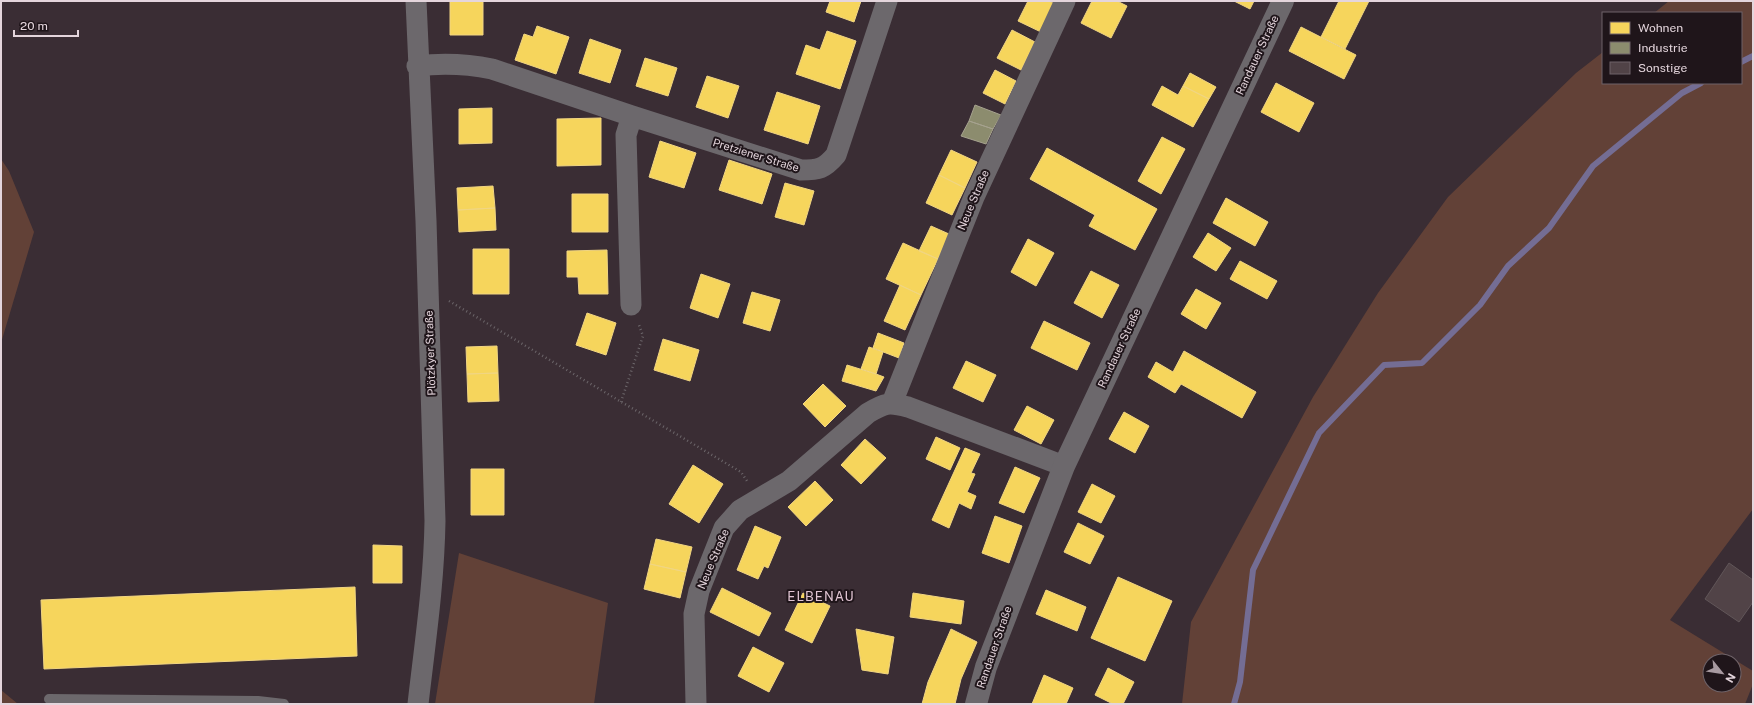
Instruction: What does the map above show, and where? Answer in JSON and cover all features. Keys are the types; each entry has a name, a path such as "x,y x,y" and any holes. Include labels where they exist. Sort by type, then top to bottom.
{"street":[{"name":"Plötzkyer Straße","path":"416,1 417,66 428,297 435,522 434,555 418,704"},
{"name":"Pretziener Straße","path":"417,66 442,63 472,65 492,69 801,170 816,170 827,166 836,155 887,1"},
{"name":"Neue Straße","path":"696,704 694,614 699,591 724,528 740,510 789,481 868,413 881,406 892,403 974,197 1065,1"},
{"name":"Randauer Straße","path":"976,704 986,667 1064,466 1282,1"},
{"path":"631,305 626,135 632,116"},
{"path":"892,403 908,407 1064,466"}],"lane":[{"path":"49,699 258,701 284,704"}],"path":[{"path":"428,297 444,298 741,472 760,499"},
{"path":"621,402 643,336 631,305"}],"shaded area":[{"path":"1669,1 1753,1 1753,509 1670,620 1724,653 1702,653 1702,693 1742,693 1742,664 1753,671 1753,684 1745,704 1182,704 1191,622 1313,397 1378,293 1448,197 1576,73 1602,53 1602,84 1742,84 1742,12 1655,12"},
{"path":"1,159 9,171 34,232 1,343"},
{"path":"459,553 608,603 594,704 435,704"},
{"path":"1,690 18,704 1,704"}],"building: Wohnen":[{"path":"450,1 483,1 483,35 450,35"},
{"path":"830,1 861,1 854,22 826,12"},
{"path":"1028,1 1049,1 1055,4 1041,32 1018,21"},
{"path":"1092,1 1117,1 1127,6 1111,38 1081,23"},
{"path":"1234,1 1254,1 1250,9"},
{"path":"1339,1 1369,1 1345,49 1321,37"},
{"path":"537,26 569,37 556,74 515,60 524,34 533,37"},
{"path":"1301,27 1356,55 1344,79 1289,51"},
{"path":"1012,30 1035,42 1021,70 997,58"},
{"path":"827,31 856,41 840,89 796,74 806,45 820,50"},
{"path":"590,39 621,50 610,83 579,73"},
{"path":"645,58 677,68 668,96 636,86"},
{"path":"995,70 1016,81 1005,104 983,93"},
{"path":"1190,73 1216,87 1209,99 1183,86"},
{"path":"707,76 739,86 728,118 696,107"},
{"path":"1276,83 1314,103 1299,132 1261,112"},
{"path":"1162,86 1178,95 1183,86 1209,99 1193,127 1152,105"},
{"path":"777,92 820,106 808,144 764,130"},
{"path":"492,108 492,143 459,144 459,109"},
{"path":"601,118 601,165 557,166 557,119"},
{"path":"1162,137 1185,149 1161,194 1138,181"},
{"path":"660,141 696,153 684,188 649,177"},
{"path":"1047,148 1157,209 1135,250 1089,226 1095,215 1030,179"},
{"path":"951,150 977,162 965,188 939,175"},
{"path":"729,160 772,174 762,204 719,190"},
{"path":"939,175 965,188 952,215 926,203"},
{"path":"785,183 814,191 804,225 775,217"},
{"path":"493,186 495,208 458,210 457,188"},
{"path":"572,194 608,194 608,232 572,232"},
{"path":"1226,198 1268,222 1255,246 1213,223"},
{"path":"495,208 496,230 459,232 458,210"},
{"path":"931,226 949,234 938,259 919,251"},
{"path":"1208,233 1231,248 1216,271 1193,257"},
{"path":"1028,239 1054,253 1036,286 1011,272"},
{"path":"903,243 938,259 921,295 886,279"},
{"path":"473,249 509,249 509,294 473,294"},
{"path":"607,250 608,294 579,294 578,277 567,277 567,251"},
{"path":"1240,261 1277,281 1267,299 1230,279"},
{"path":"1091,271 1119,285 1102,318 1074,303"},
{"path":"701,274 730,284 718,318 690,308"},
{"path":"900,285 921,295 905,330 884,321"},
{"path":"1196,289 1221,303 1206,329 1181,314"},
{"path":"752,292 780,300 770,331 743,323"},
{"path":"587,313 616,323 606,355 576,345"},
{"path":"1044,321 1090,343 1077,370 1031,348"},
{"path":"878,333 904,343 899,358 873,348"},
{"path":"663,339 699,350 690,381 654,370"},
{"path":"497,346 498,373 467,374 466,347"},
{"path":"869,347 883,352 876,374 861,369"},
{"path":"1184,351 1256,392 1242,418 1181,384 1175,393 1148,377 1156,362 1173,372"},
{"path":"966,361 996,375 983,402 953,388"},
{"path":"847,365 884,377 876,391 842,381"},
{"path":"498,373 499,401 468,402 467,374"},
{"path":"823,384 846,406 825,427 803,404"},
{"path":"1027,406 1054,420 1041,444 1014,430"},
{"path":"1124,412 1149,426 1135,453 1109,439"},
{"path":"936,437 960,448 950,470 926,459"},
{"path":"865,439 886,458 861,484 841,465"},
{"path":"965,448 980,454 971,473 975,474 967,492 976,496 971,509 959,503 949,528 932,520"},
{"path":"693,465 723,484 699,523 669,504"},
{"path":"1015,467 1040,478 1024,513 999,503"},
{"path":"471,469 504,469 504,515 471,515"},
{"path":"815,481 833,500 806,526 788,507"},
{"path":"1092,484 1115,496 1101,523 1078,512"},
{"path":"995,516 1022,526 1009,563 982,553"},
{"path":"1078,523 1104,536 1090,564 1064,552"},
{"path":"755,526 781,537 768,568 764,566 758,579 737,570"},
{"path":"656,539 692,547 686,572 650,564"},
{"path":"373,545 402,546 402,583 373,583"},
{"path":"650,564 686,572 680,598 644,589"},
{"path":"1118,577 1172,601 1145,661 1091,638"},
{"path":"355,587 357,656 44,669 41,600"},
{"path":"722,588 771,613 759,636 710,612"},
{"path":"1046,590 1086,607 1077,631 1036,614"},
{"path":"803,593 830,606 812,643 785,630"},
{"path":"913,593 964,601 961,624 910,617"},
{"path":"856,629 894,637 888,674 862,670"},
{"path":"951,629 977,642 961,679 955,704 922,704 928,682"},
{"path":"753,647 784,663 769,692 738,676"},
{"path":"1108,668 1134,682 1123,704 1113,704 1095,695"},
{"path":"1044,675 1073,688 1066,704 1032,704"}],"building: Industrie":[{"path":"975,105 1001,115 993,129 969,121"},
{"path":"969,121 993,129 986,144 961,136"}],"building: Sonstige":[{"path":"1729,563 1753,580 1753,602 1739,622 1705,599"}],"waterway":[{"path":"1742,62 1753,56"},
{"path":"1234,704 1240,682 1253,570 1319,433 1384,365 1422,363 1480,305 1508,266 1549,228 1593,166 1682,93 1699,84"}],"district":[{"name":"ELBENAU","path":"821,596"}]}
